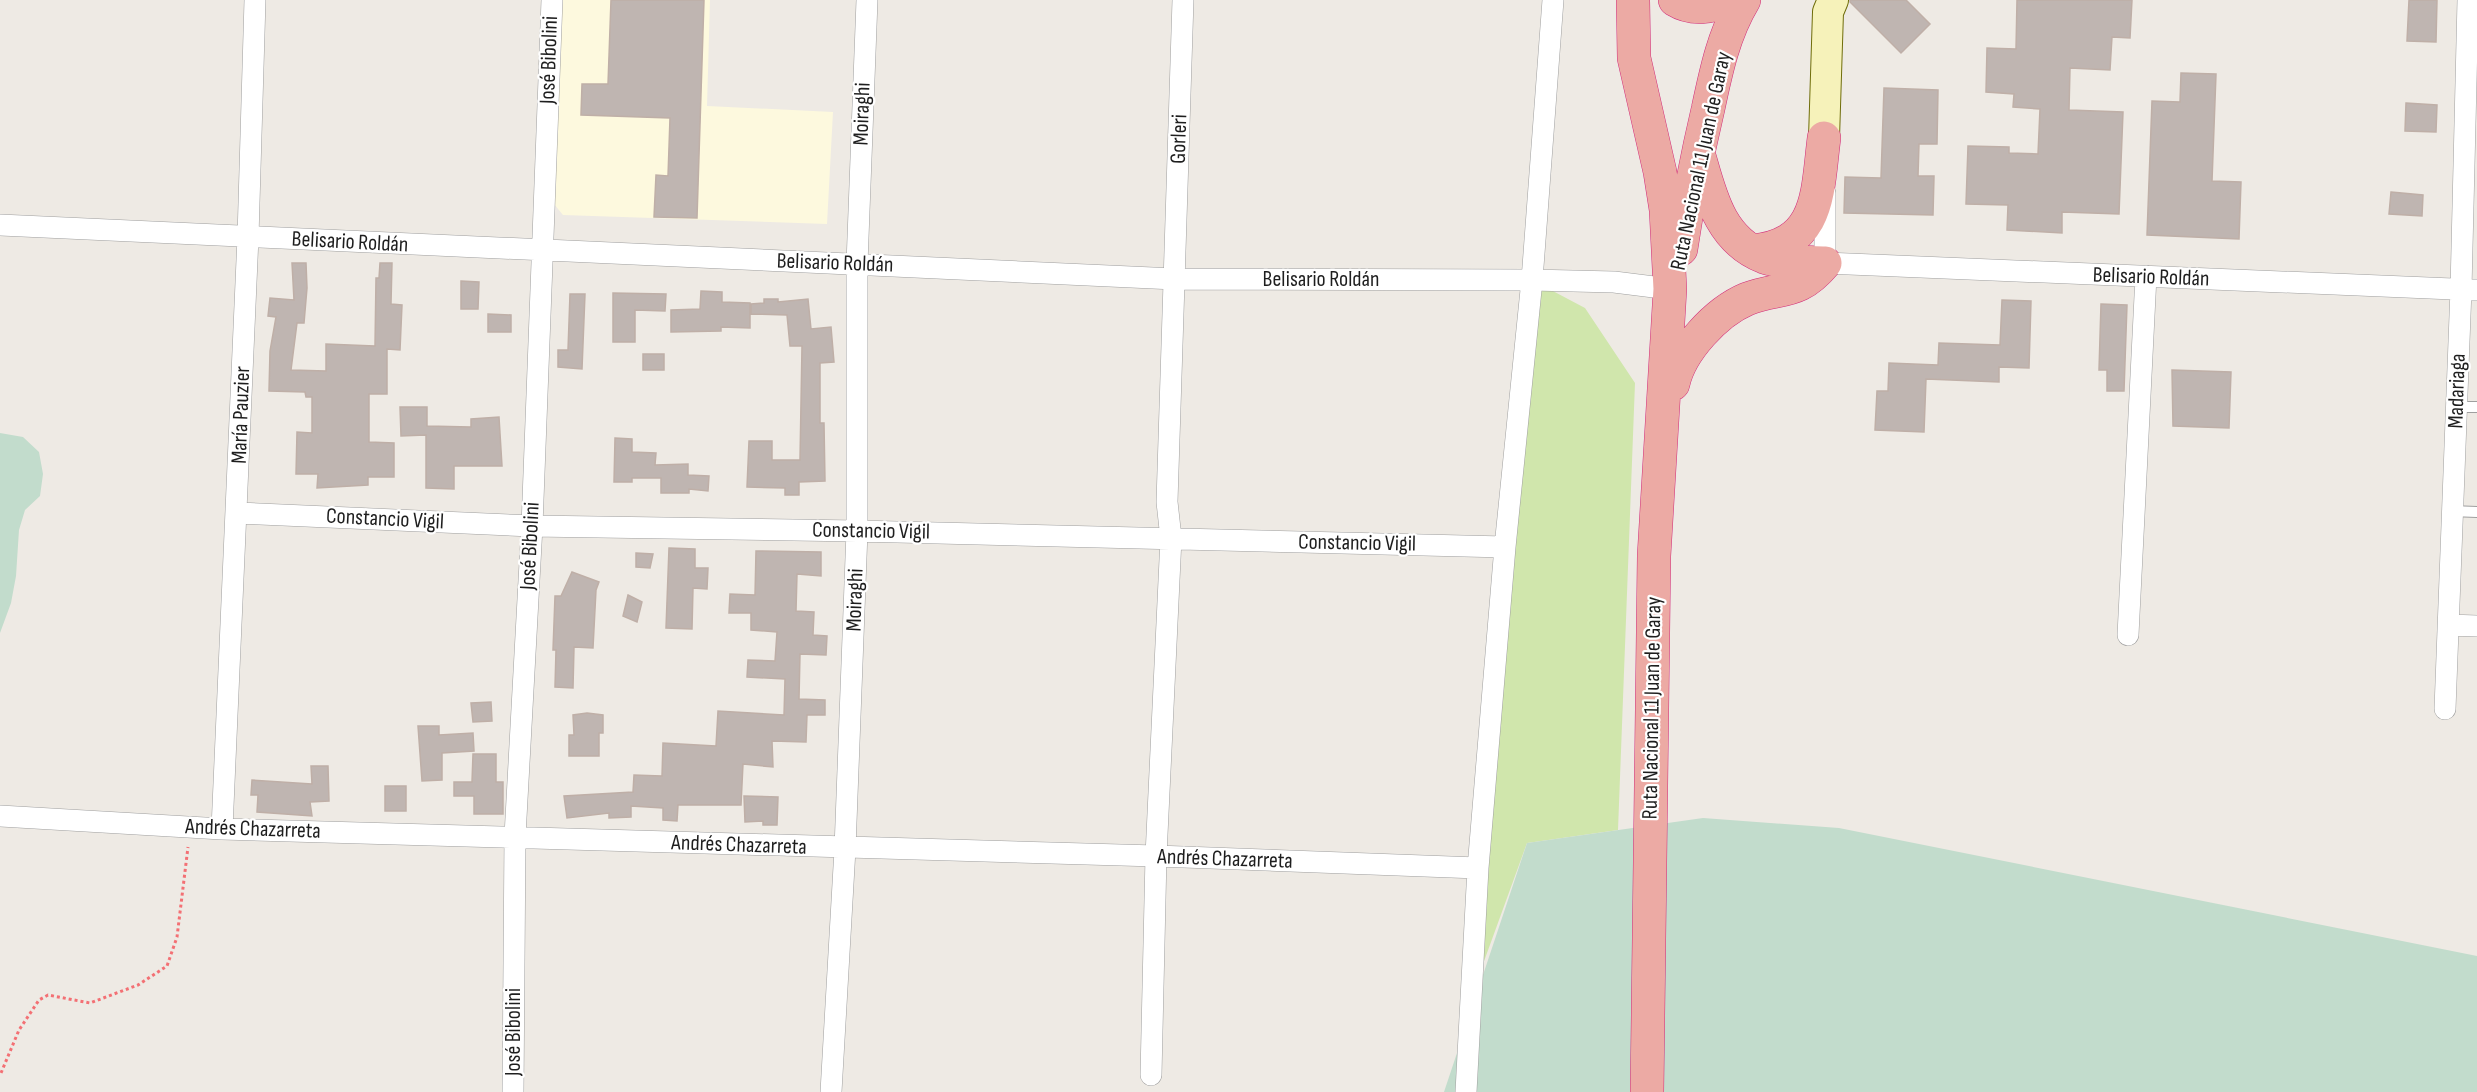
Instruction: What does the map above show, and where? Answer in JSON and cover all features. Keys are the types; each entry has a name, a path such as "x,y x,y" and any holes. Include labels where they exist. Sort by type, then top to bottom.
{"highway":[{"name":"Ruta Nacional 11 Juan de Garay","path":"1633,0 1634,58 1660,172 1666,210 1670,289 1654,556 1647,1092"},
{"path":"1675,0 1698,8 1714,6 1730,0"},
{"name":"Ruta Nacional 11 Juan de Garay","path":"1669,325 1698,153 1718,61 1732,23 1744,0"},
{"path":"1753,251 1774,249 1786,243 1808,221 1814,207 1824,138"},
{"path":"1698,153 1712,201 1723,224 1739,242 1765,257 1825,263"},
{"path":"1663,435 1676,368 1691,343 1717,320 1746,300 1802,285 1825,263"}],"main road":[{"path":"1824,138 1828,12 1833,0"}],"street":[{"name":"María Pauzier","path":"222,829 248,237 255,0"},
{"name":"José Bibolini","path":"513,1092 515,836 532,526 552,0"},
{"name":"Moiraghi","path":"831,1092 857,531 857,264 867,0"},
{"name":"Gorleri","path":"1151,1075 1156,856 1171,538 1167,502 1183,0"},
{"path":"1466,1092 1478,868 1505,547 1532,280 1553,0"},
{"name":"Madariaga","path":"2445,709 2451,512 2467,407 2468,0"},
{"path":"1824,138 1825,263"},
{"name":"Belisario Roldán","path":"0,225 1175,279 1532,280 1614,282 1670,289"},
{"name":"Belisario Roldán","path":"1825,263 2469,290"},
{"path":"2128,634 2146,276"},
{"name":"Constancio Vigil","path":"237,513 532,526 857,531 1505,547"},
{"path":"2449,625 2477,626"},
{"name":"Andrés Chazarreta","path":"0,816 190,828 515,836 844,849 1156,856 1478,868"}],"lane":[{"path":"2451,512 2477,512"}],"path":[{"path":"1,1073 20,1030 39,1000 48,995 90,1003 138,985 167,966 177,937 190,828"}],"shaded area":[{"path":"562,0 710,0 707,106 833,112 827,224 563,215 554,204"}],"green space":[{"path":"1532,280 1585,308 1635,383 1618,830 1527,843 1471,997"},
{"path":"0,433 23,437 39,452 43,474 40,496 25,510 19,530 16,576 11,603 0,633"},
{"path":"1703,818 1839,828 2477,956 2477,1092 1444,1092 1527,843"}],"building":[{"path":"611,0 704,0 697,218 654,217 656,175 668,176 670,118 581,115 582,84 608,84"},
{"path":"1850,0 1906,0 1930,24 1901,53"},
{"path":"2017,0 2132,0 2130,38 2112,37 2110,70 2070,68 2069,110 2123,112 2119,214 2062,212 2062,233 2007,230 2008,205 1966,204 1968,146 2009,147 2009,153 2038,154 2040,109 2013,107 2014,94 1986,92 1987,48 2016,49"},
{"path":"2409,0 2437,0 2436,42 2407,41"},
{"path":"2181,73 2216,74 2212,181 2241,182 2239,239 2147,235 2152,101 2180,102"},
{"path":"1884,88 1938,90 1937,144 1919,144 1918,176 1934,176 1933,215 1844,213 1845,177 1881,178"},
{"path":"2406,103 2437,105 2436,132 2405,131"},
{"path":"2391,192 2423,195 2422,216 2389,214"},
{"path":"292,263 306,263 307,288 304,323 297,323 291,370 326,371 326,344 375,346 376,278 379,278 380,263 392,263 391,304 402,305 400,350 387,349 387,394 369,394 369,442 394,443 394,477 368,477 368,485 317,488 318,474 296,474 297,432 312,433 312,397 306,397 305,392 269,391 270,351 276,317 268,316 270,298 294,300"},
{"path":"461,281 479,282 478,309 461,309"},
{"path":"701,291 722,292 722,302 750,303 750,328 721,327 721,331 671,332 671,310 700,309"},
{"path":"613,293 666,294 665,311 635,310 635,342 613,342"},
{"path":"570,294 585,294 582,369 558,367 558,350 568,350"},
{"path":"764,299 778,299 778,302 808,299 811,329 831,327 834,362 820,363 820,423 824,423 825,481 799,482 799,495 785,495 785,488 747,487 749,441 772,441 772,460 800,460 802,346 790,346 787,315 751,314 751,304 764,303"},
{"path":"2002,300 2031,301 2029,368 1999,367 1999,382 1926,379 1924,432 1875,430 1877,391 1888,391 1889,363 1938,365 1939,343 2000,345"},
{"path":"2101,304 2127,305 2124,391 2107,391 2107,370 2099,370"},
{"path":"488,314 511,315 511,332 488,332"},
{"path":"643,354 664,354 664,370 643,370"},
{"path":"2172,370 2231,372 2229,428 2173,426"},
{"path":"400,407 427,407 427,426 471,427 471,419 499,417 502,466 454,466 454,489 426,488 426,435 401,436"},
{"path":"615,438 632,439 632,452 656,453 655,465 688,464 688,475 709,476 708,491 689,489 689,493 661,493 661,478 632,478 632,482 614,482"},
{"path":"669,548 695,549 695,568 708,568 707,589 693,588 692,629 666,628"},
{"path":"756,551 821,552 821,576 797,574 796,611 814,612 813,635 827,636 826,655 800,654 799,699 825,700 825,715 807,715 806,742 772,741 773,767 743,764 741,805 678,805 677,821 663,820 663,808 631,806 631,817 609,818 609,813 567,818 564,796 633,792 634,775 662,776 663,743 716,746 718,711 784,715 785,679 747,677 748,660 775,661 777,632 751,630 751,613 729,613 730,594 755,595"},
{"path":"636,553 653,554 650,568 636,567"},
{"path":"572,572 599,582 596,590 593,648 574,647 573,688 555,687 556,650 553,650 555,596 561,596"},
{"path":"628,595 642,602 637,622 623,616"},
{"path":"491,702 492,721 473,722 471,703"},
{"path":"587,713 603,715 603,733 599,733 599,756 569,756 569,735 574,735 573,715"},
{"path":"418,726 439,726 439,735 473,733 474,751 442,753 442,780 422,781"},
{"path":"473,754 496,754 496,782 503,782 503,814 474,814 474,796 454,796 454,782 472,782"},
{"path":"311,766 328,766 329,801 310,802 312,816 257,812 258,795 251,795 252,780 312,784"},
{"path":"385,786 406,786 406,811 385,811"},
{"path":"744,796 778,797 777,825 763,825 763,821 745,822"}]}
